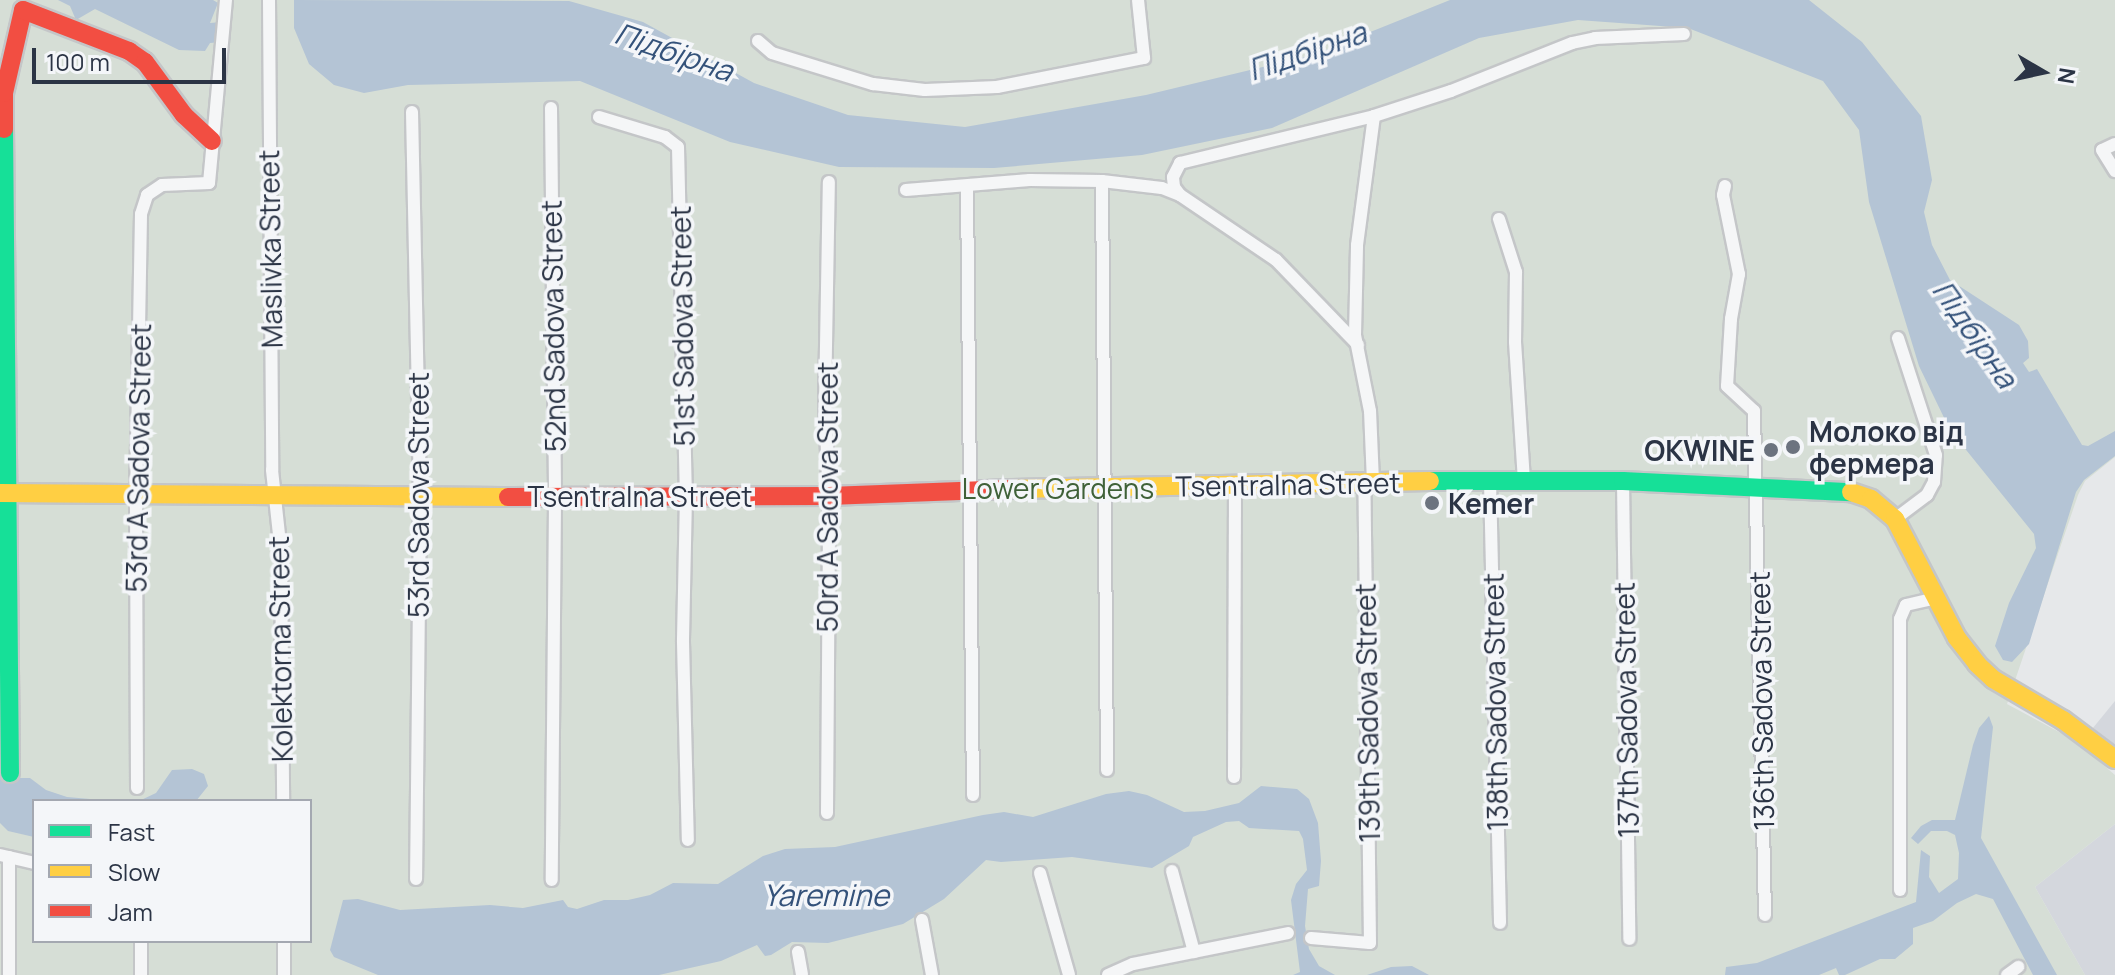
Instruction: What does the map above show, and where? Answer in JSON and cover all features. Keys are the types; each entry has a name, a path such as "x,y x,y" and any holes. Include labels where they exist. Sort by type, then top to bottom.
{"street":[{"path":"212,141 227,25 226,0"},
{"name":"Maslivka Street","path":"269,0 272,470 275,497"},
{"path":"758,41 772,53 873,84 925,90 997,87 1144,58 1138,0"},
{"path":"10,773 2,493 4,93 23,10 129,51 145,62 184,115 212,141"},
{"path":"1175,193 1173,177 1180,163 1374,116 1451,91 1572,43 1595,38 1684,34"},
{"name":"52nd Sadova Street","path":"551,108 554,496 552,880"},
{"name":"53rd Sadova Street","path":"412,112 420,496 416,879"},
{"name":"139th Sadova Street","path":"1311,938 1370,943 1370,411 1355,335 1357,245 1374,116"},
{"name":"51st Sadova Street","path":"599,117 665,137 678,147 686,496 683,642 688,840"},
{"name":"53rd A Sadova Street","path":"137,788 136,492 141,214 147,195 162,185 209,183 212,141"},
{"path":"2115,144 2102,150 2115,171"},
{"path":"906,190 1030,180 1143,184 1175,193 1276,260 1358,345"},
{"path":"1102,181 1107,770"},
{"name":"50rd A Sadova Street","path":"827,813 829,496 825,403 829,182"},
{"path":"967,186 973,795"},
{"name":"136th Sadova Street","path":"1725,186 1723,195 1739,274 1726,372 1727,386 1754,411 1765,915"},
{"path":"1499,219 1516,272 1515,342 1524,480"},
{"path":"1895,519 1927,495 1934,482 1936,455 1898,338"},
{"name":"Tsentralna Street","path":"2,493 136,492 275,497 829,496 1104,486 1524,480 1623,481 1854,492 1871,499 1895,519 1957,638 1993,679 2063,720 2115,759"},
{"name":"138th Sadova Street","path":"1490,481 1500,923"},
{"name":"137th Sadova Street","path":"1623,481 1629,939"},
{"path":"1234,777 1235,485"},
{"name":"Kolektorna Street","path":"275,497 281,553 283,799"},
{"path":"1900,890 1900,619 1906,605 1937,598"},
{"path":"9,975 5,856 32,863"},
{"path":"1172,871 1194,952"},
{"path":"1040,873 1069,975"},
{"path":"922,920 932,975"},
{"path":"1108,975 1133,964 1288,933"},
{"path":"141,943 141,975"},
{"path":"284,943 284,975"},
{"path":"798,952 802,975"},
{"path":"2007,975 2018,967"}],"shaded area":[{"path":"2115,701 2115,755 2088,734"},
{"path":"2115,824 2115,975 2085,975 2035,887"}],"green space":[{"name":"Lower Gardens","path":"0,0 2115,0 2115,457 2085,481 2078,495 2007,704 2074,740 2115,775 2115,824 2035,887 2085,975 0,975"}],"water":[{"path":"58,0 213,0 218,3 210,23 222,22 222,42 210,43 205,51 179,50 95,9 76,20 70,6"},
{"name":"Підбірна","path":"294,0 569,1 643,22 754,83 848,115 965,127 1146,95 1313,55 1450,0 1809,0 1862,42 1921,116 1932,180 1924,212 1932,245 1950,280 2019,325 2028,341 2029,358 2023,363 2029,372 2037,369 2082,445 2088,446 2115,431 2115,456 2084,480 2076,492 2029,644 2012,662 2003,660 1995,646 2009,603 2036,548 2034,534 1950,430 1919,366 1869,202 1859,130 1823,81 1688,28 1578,20 1479,38 1272,128 1142,155 994,168 839,167 730,142 580,81 408,85 364,93 334,85 309,64 294,28"},
{"path":"1989,716 1993,727 1981,838 2057,975 2033,975 1993,899 1976,894 1957,903 1933,921 1913,928 1913,944 1895,959 1880,959 1845,975 1839,975 1836,968 1819,975 1725,975 1726,967 1757,963 1916,902 1921,850 1930,856 1929,877 1939,893 1958,879 1959,853 1955,835 1947,831 1931,831 1918,844 1911,838 1921,826 1932,820 1955,820 1973,745 1979,728"},
{"path":"192,769 204,774 208,786 198,799 143,799 156,793 172,770"},
{"path":"0,778 30,778 46,790 67,797 90,799 32,799 32,837 8,831 0,823"},
{"name":"Yaremine","path":"1261,786 1297,789 1309,799 1318,823 1321,861 1319,886 1308,889 1305,926 1309,949 1319,966 1335,975 1293,975 1300,972 1291,900 1296,884 1307,870 1299,831 1249,828 1239,821 1226,822 1193,837 1189,846 1152,868 1072,857 1001,862 986,860 944,899 903,924 828,943 792,942 765,956 757,945 721,961 659,975 378,975 334,957 330,950 343,900 358,899 400,910 490,905 523,908 563,900 568,907 577,909 604,900 628,900 650,895 673,883 718,884 763,856 785,849 835,847 1004,812 1033,817 1106,794 1129,791 1147,795 1184,812 1205,811 1239,803"},
{"path":"1412,966 1429,975 1367,975 1391,967"}],"traffic: fast":[{"path":"4,129 10,773"},
{"path":"1430,481 1623,481 1851,492"}],"traffic: slow":[{"path":"1012,489 1430,481"},
{"path":"1851,492 1871,499 1895,519 1957,638 1977,664 1993,679 2063,720 2115,759"},
{"path":"0,493 508,497"}],"traffic: jam":[{"path":"4,129 4,93 23,10 129,51 145,62 184,115 212,141"},
{"path":"508,497 829,496 1012,489"}],"place":[{"name":"Молоко від фермера","path":"1793,447"},
{"name":"OKWINE","path":"1771,450"},
{"name":"Kemer","path":"1432,503"}]}
